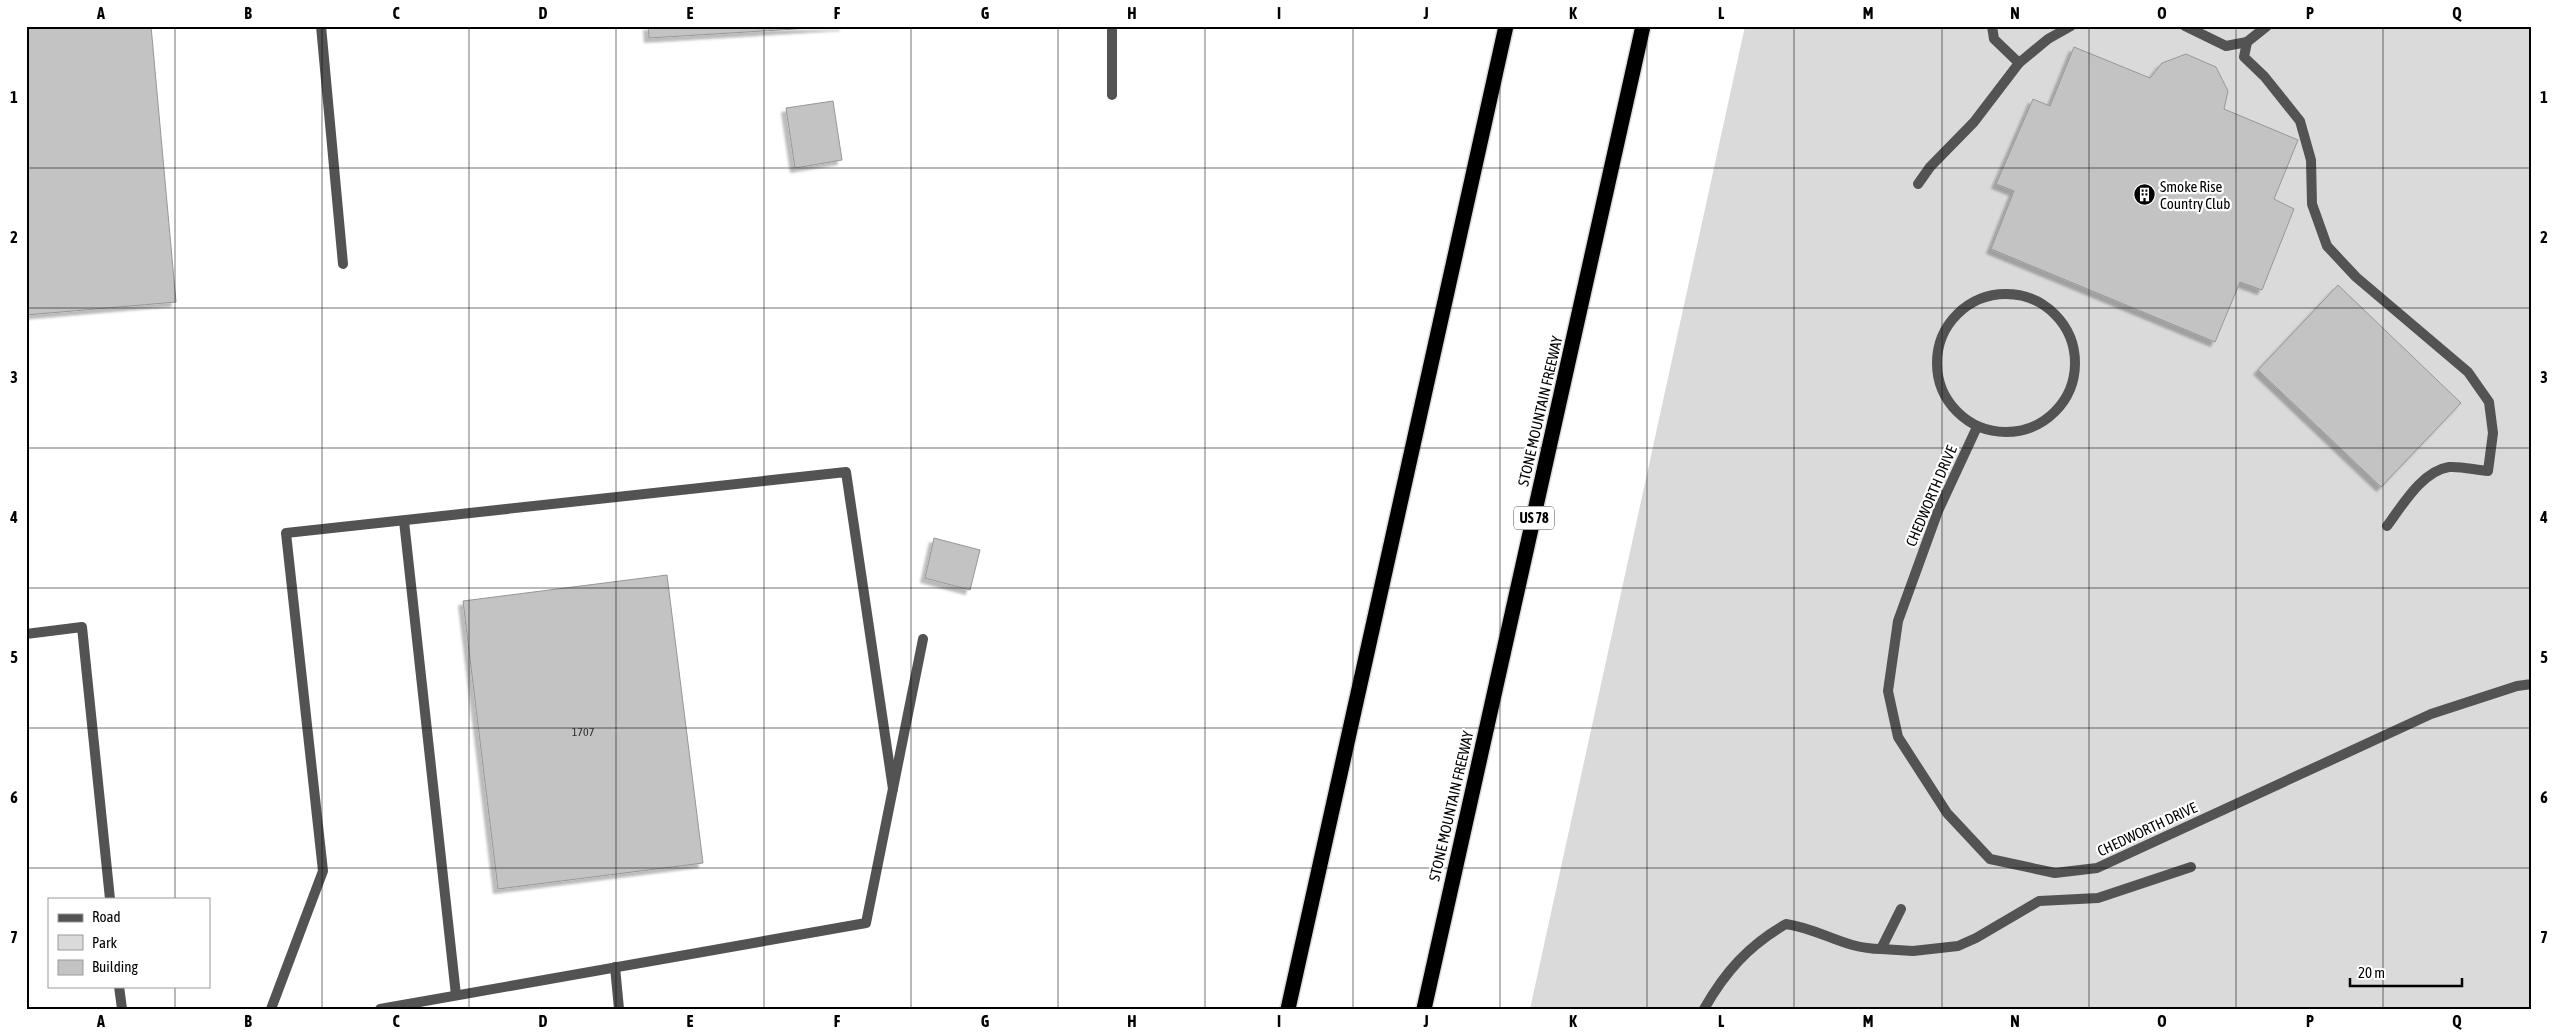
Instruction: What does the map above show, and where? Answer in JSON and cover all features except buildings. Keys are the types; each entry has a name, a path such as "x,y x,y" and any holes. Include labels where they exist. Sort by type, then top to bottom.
{"highway":[{"path":"1288,1009 1506,26"},
{"name":"STONE MOUNTAIN FREEWAY","path":"1424,1009 1643,26"}],"street":[{"path":"321,26 344,264"},
{"path":"1112,26 1112,96"},
{"path":"1992,26 1994,39 2020,63"},
{"path":"1918,184 1930,167 1974,122 2020,63 2048,39 2071,26"},
{"path":"2185,26 2226,46 2247,42 2267,26"},
{"path":"2247,42 2244,57 2264,76 2300,121 2311,160 2312,204 2327,246 2356,277 2468,372 2489,402 2493,433 2488,471 2447,467 2415,488 2387,526"},
{"path":"2022,294 2066,324 2078,360 2074,385 2038,427 1997,434 1977,427 1946,399 1937,378 1941,338 1963,307 1985,296 2022,294"},
{"name":"CHEDWORTH DRIVE","path":"1977,427 1938,511 1898,621 1888,690 1898,737 1946,813 1990,859 2055,873 2097,868 2431,714 2517,686 2532,684"},
{"path":"272,1009 323,871 286,534 846,472 893,789"},
{"path":"404,520 456,995"},
{"path":"26,634 82,627 110,898"},
{"path":"380,1009 866,923 923,639"},
{"path":"1704,1009 1723,977 1748,950 1786,924 1808,927 1826,937 1864,948 1913,950 1958,946 1976,938 2039,901 2098,898 2191,867"},
{"path":"1881,949 1901,909"},
{"path":"615,967 620,1009"},
{"path":"119,988 122,1009"}],"green space":[{"name":"Smoke Rise Country Club","path":"1745,26 2532,26 2532,1009 1530,1009"}],"place":[{"name":"Smoke Rise Country Club","path":"2144,195"}]}
